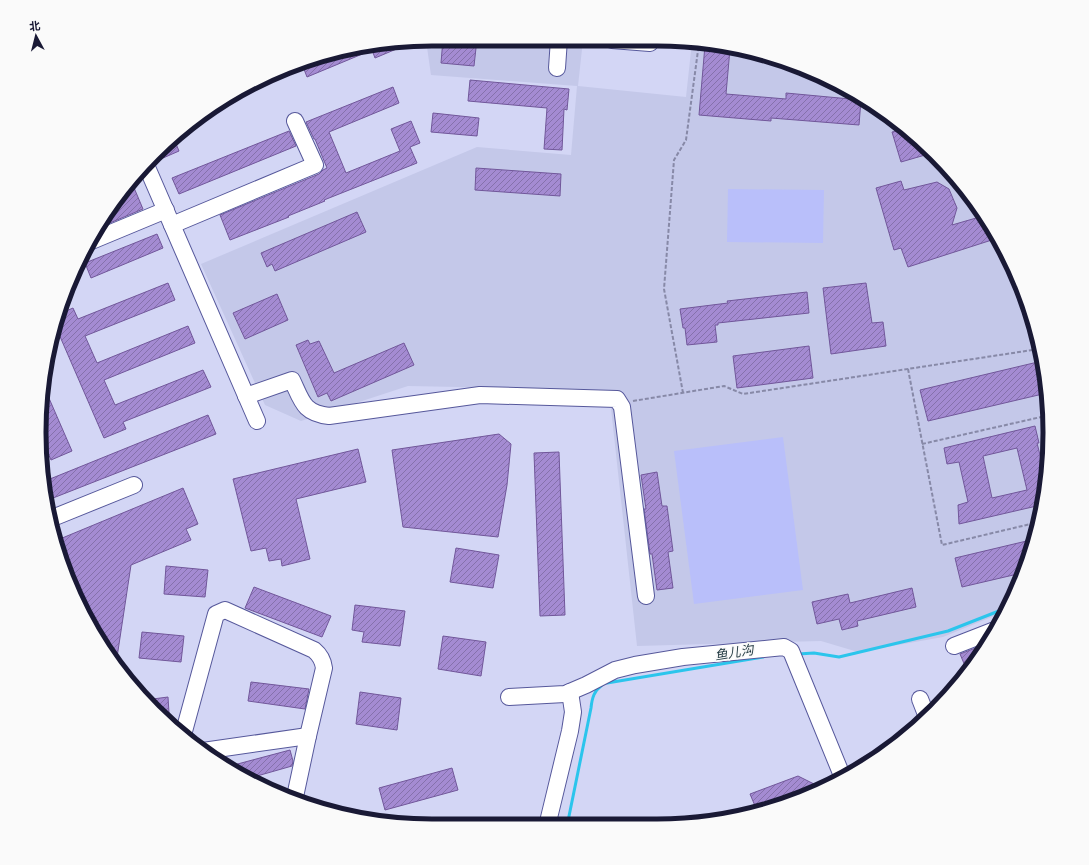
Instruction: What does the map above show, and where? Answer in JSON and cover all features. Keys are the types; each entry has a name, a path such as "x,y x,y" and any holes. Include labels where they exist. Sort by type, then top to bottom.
{"street":[{"path":"557,68 559,46"},
{"path":"172,225 315,164 296,120"},
{"path":"149,171 257,421"},
{"path":"99,238 166,210"},
{"path":"246,396 292,380 303,405 320,415 329,416 480,395 618,399 622,407 646,596"},
{"path":"55,517 134,485"},
{"path":"185,729 216,614 225,610 314,650 320,654 324,668 295,794"},
{"path":"954,646 986,633"},
{"path":"509,697 565,694 615,670 634,665 683,657 784,647 794,657 841,772"},
{"path":"549,819 570,731 573,712 570,692"},
{"path":"920,699 925,711"},
{"path":"212,750 308,736"}],"path":[{"path":"683,393 664,289 674,160 686,140 697,48"},
{"path":"632,401 724,386 743,394 1034,350"},
{"path":"908,369 942,545 1032,524"},
{"path":"922,444 1041,417 1042,418"}],"shaded area":[{"path":"427,46 582,46 578,86 686,97 691,48 732,53 757,59 804,75 850,98 892,126 930,159 963,197 978,218 1003,262 1014,285 1030,332 1040,382 1043,432 1040,483 1036,508 1030,533 1014,580 997,615 943,637 858,652 821,641 637,646 609,390 408,386 301,421 265,405 201,264 477,147 571,155 577,86 431,75"},
{"path":"728,189 824,190 823,243 727,242"},
{"path":"783,437 803,590 694,604 674,451"}],"building":[{"path":"442,46 476,46 474,66 441,63"},
{"path":"400,48 375,58 372,51"},
{"path":"705,49 730,53 726,94 786,99 786,93 852,99 861,105 859,125 771,118 771,121 699,115"},
{"path":"370,51 307,77 304,68 332,59"},
{"path":"470,80 569,89 567,110 564,109 562,150 544,149 547,108 468,101"},
{"path":"393,87 399,103 329,132 346,173 400,151 391,129 411,121 420,143 410,147 417,163 230,240 220,215 319,174 327,168 306,122"},
{"path":"433,113 479,118 477,136 431,132"},
{"path":"289,131 296,146 179,194 172,178"},
{"path":"898,131 925,155 901,162 892,132"},
{"path":"176,144 179,151 163,158 162,156"},
{"path":"476,168 561,174 560,196 475,190"},
{"path":"901,181 904,190 937,182 949,189 957,208 952,225 978,218 992,240 908,267 901,248 894,250 876,188"},
{"path":"134,188 143,209 107,224"},
{"path":"357,212 366,232 275,271 272,264 267,267 261,253"},
{"path":"157,234 163,248 91,278 86,263"},
{"path":"168,283 175,300 85,336 97,363 188,326 195,343 104,380 115,405 203,370 211,387 123,422 126,429 104,438 59,333 66,311 73,308 78,319"},
{"path":"866,283 872,323 883,322 886,346 831,354 823,288"},
{"path":"807,292 809,313 718,323 718,325 715,325 717,342 687,345 685,328 683,328 680,309 728,303 727,301"},
{"path":"277,294 288,320 245,339 233,313"},
{"path":"308,340 310,344 319,341 334,373 404,343 414,365 331,401 327,393 318,397 296,345"},
{"path":"809,346 813,378 737,388 733,356"},
{"path":"1037,362 1041,394 928,421 920,390"},
{"path":"48,396 72,451 51,460 47,450"},
{"path":"208,415 216,434 52,499 49,479"},
{"path":"1035,426 1042,462 1036,506 959,524 958,505 968,502 959,462 947,464 944,448","holes":["1017,448 1027,490 992,498 983,456"]},
{"path":"499,434 511,444 507,485 498,537 403,527 392,450"},
{"path":"358,449 366,482 296,499 310,559 282,566 281,559 269,561 266,548 251,551 233,479"},
{"path":"559,452 565,615 540,616 534,453"},
{"path":"657,472 662,506 667,506 673,551 668,552 673,588 657,590 652,554 650,554 641,475"},
{"path":"183,488 198,524 186,529 191,540 131,565 117,656 98,626 86,603 75,580 61,539"},
{"path":"1027,541 1016,574 962,587 955,558"},
{"path":"456,548 499,555 493,588 450,582"},
{"path":"166,566 208,570 205,597 164,594"},
{"path":"254,587 331,616 322,637 245,608"},
{"path":"912,588 916,607 857,621 858,626 842,630 839,619 817,624 812,602 848,594 850,603"},
{"path":"355,605 405,611 400,646 362,642 364,632 352,630"},
{"path":"142,632 184,636 181,662 139,658"},
{"path":"443,636 486,642 481,676 438,669"},
{"path":"978,647 965,665 960,654"},
{"path":"251,682 309,689 305,709 248,701"},
{"path":"360,692 401,698 397,730 356,724"},
{"path":"168,697 169,713 167,713 153,699"},
{"path":"290,750 293,761 292,766 257,776 235,765"},
{"path":"452,768 458,790 385,810 379,788"},
{"path":"798,776 815,785 804,790 755,806 750,794"}],"waterway":[{"name":"鱼儿沟","path":"798,654 814,653 839,657 948,631 999,611"},
{"name":"鱼儿沟","path":"607,683 763,657"},
{"name":"鱼儿沟","path":"568,819 592,701 595,692 602,685"}]}
